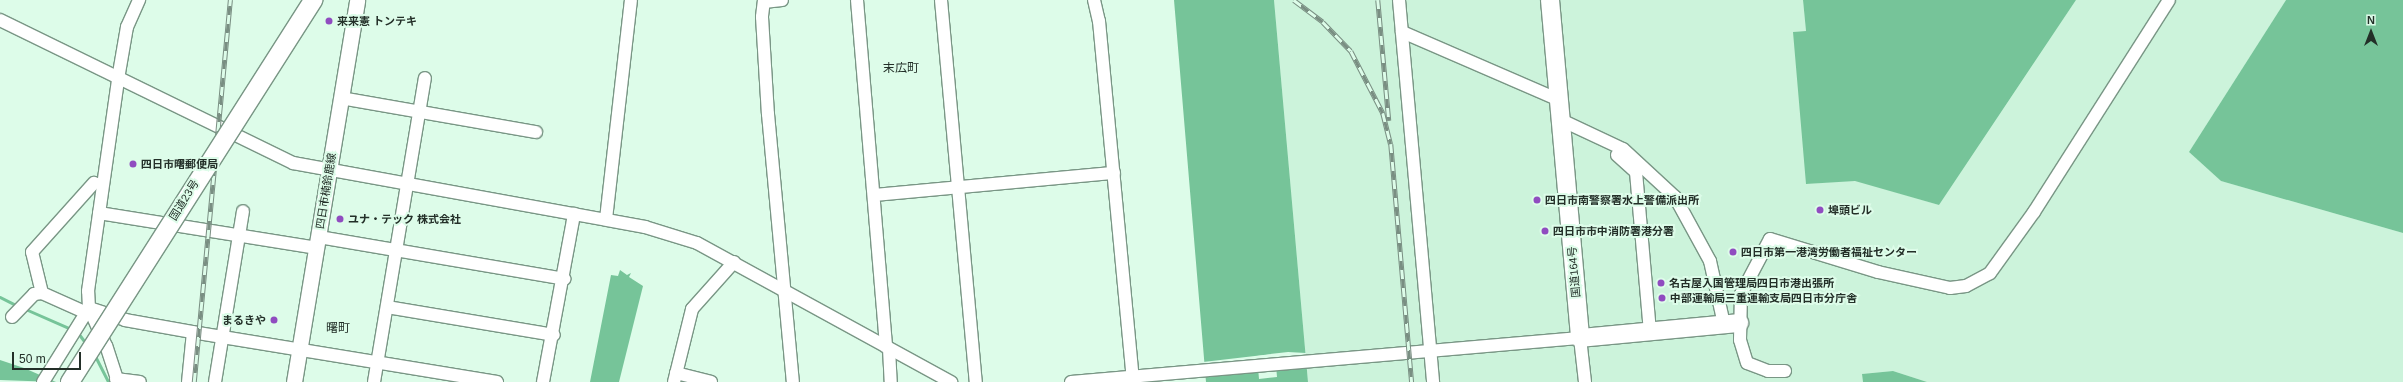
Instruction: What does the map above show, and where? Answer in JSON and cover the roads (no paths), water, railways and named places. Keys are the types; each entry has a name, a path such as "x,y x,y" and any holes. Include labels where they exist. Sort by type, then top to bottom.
{"highway":[{"name":"国道23号","path":"58,382 297,0"},
{"name":"国道23号","path":"70,382 313,0"},
{"name":"国道164号","path":"1550,0 1580,338"},
{"path":"1580,338 1732,324"}],"main road":[{"name":"四日市楠鈴鹿線","path":"294,382 357,0"}],"street":[{"path":"43,382 86,313 90,271 118,79 127,28 139,0"},
{"path":"606,219 631,0"},
{"path":"782,0 764,1 762,17 766,92 783,291 793,382"},
{"path":"857,0 891,382"},
{"path":"941,0 976,382"},
{"path":"1094,0 1099,21 1133,380"},
{"path":"1399,0 1433,382"},
{"path":"1732,324 1741,294 1770,239 1878,272 1950,288 1966,286 1990,273 2034,212 2169,0"},
{"path":"0,20 118,79 294,163 606,219 669,233 734,262 783,291 951,382"},
{"path":"1402,32 1559,100"},
{"path":"374,382 424,78"},
{"path":"341,98 536,132"},
{"path":"1561,124 1623,149 1675,197 1706,251 1747,363 1768,371 1785,371"},
{"path":"1561,124 1605,146 1636,172 1650,331"},
{"path":"875,195 958,189 1114,174"},
{"path":"42,293 32,252 94,183"},
{"path":"215,382 243,211"},
{"path":"99,213 240,236 396,251 564,279"},
{"path":"543,382 554,335 574,214"},
{"path":"711,382 675,378 692,309 734,262"},
{"path":"14,314 34,294 42,293 86,313 496,382"},
{"path":"387,307 554,335"},
{"path":"86,313 106,346 117,380 140,382"},
{"path":"188,382 193,332"},
{"path":"1071,382 1133,380 1191,371 1580,338 1585,382"}],"waterway":[{"path":"0,297 18,306"},
{"path":"23,308 71,329"},
{"path":"78,333 87,345"},
{"path":"94,354 108,382"}],"railway":[{"path":"194,382 230,0"},
{"path":"1294,0 1323,22 1351,51 1383,113 1391,144 1412,382"},
{"path":"1378,0 1389,120"}],"place":[{"name":"来来憲 トンテキ","path":"329,21"},
{"name":"四日市曙郵便局","path":"133,164"},
{"name":"四日市南警察署水上警備派出所","path":"1537,200"},
{"name":"埠頭ビル","path":"1820,210"},
{"name":"ユナ・テック 株式会社","path":"340,219"},
{"name":"四日市市中消防署港分署","path":"1545,231"},
{"name":"四日市第一港湾労働者福祉センター","path":"1733,252"},
{"name":"名古屋入国管理局四日市港出張所","path":"1661,283"},
{"name":"中部運輸局三重運輸支局四日市分庁舎","path":"1662,298"},
{"name":"まるきや","path":"274,320"}],"district":[{"name":"末広町","path":"901,69"},
{"name":"曙町","path":"338,329"}]}
